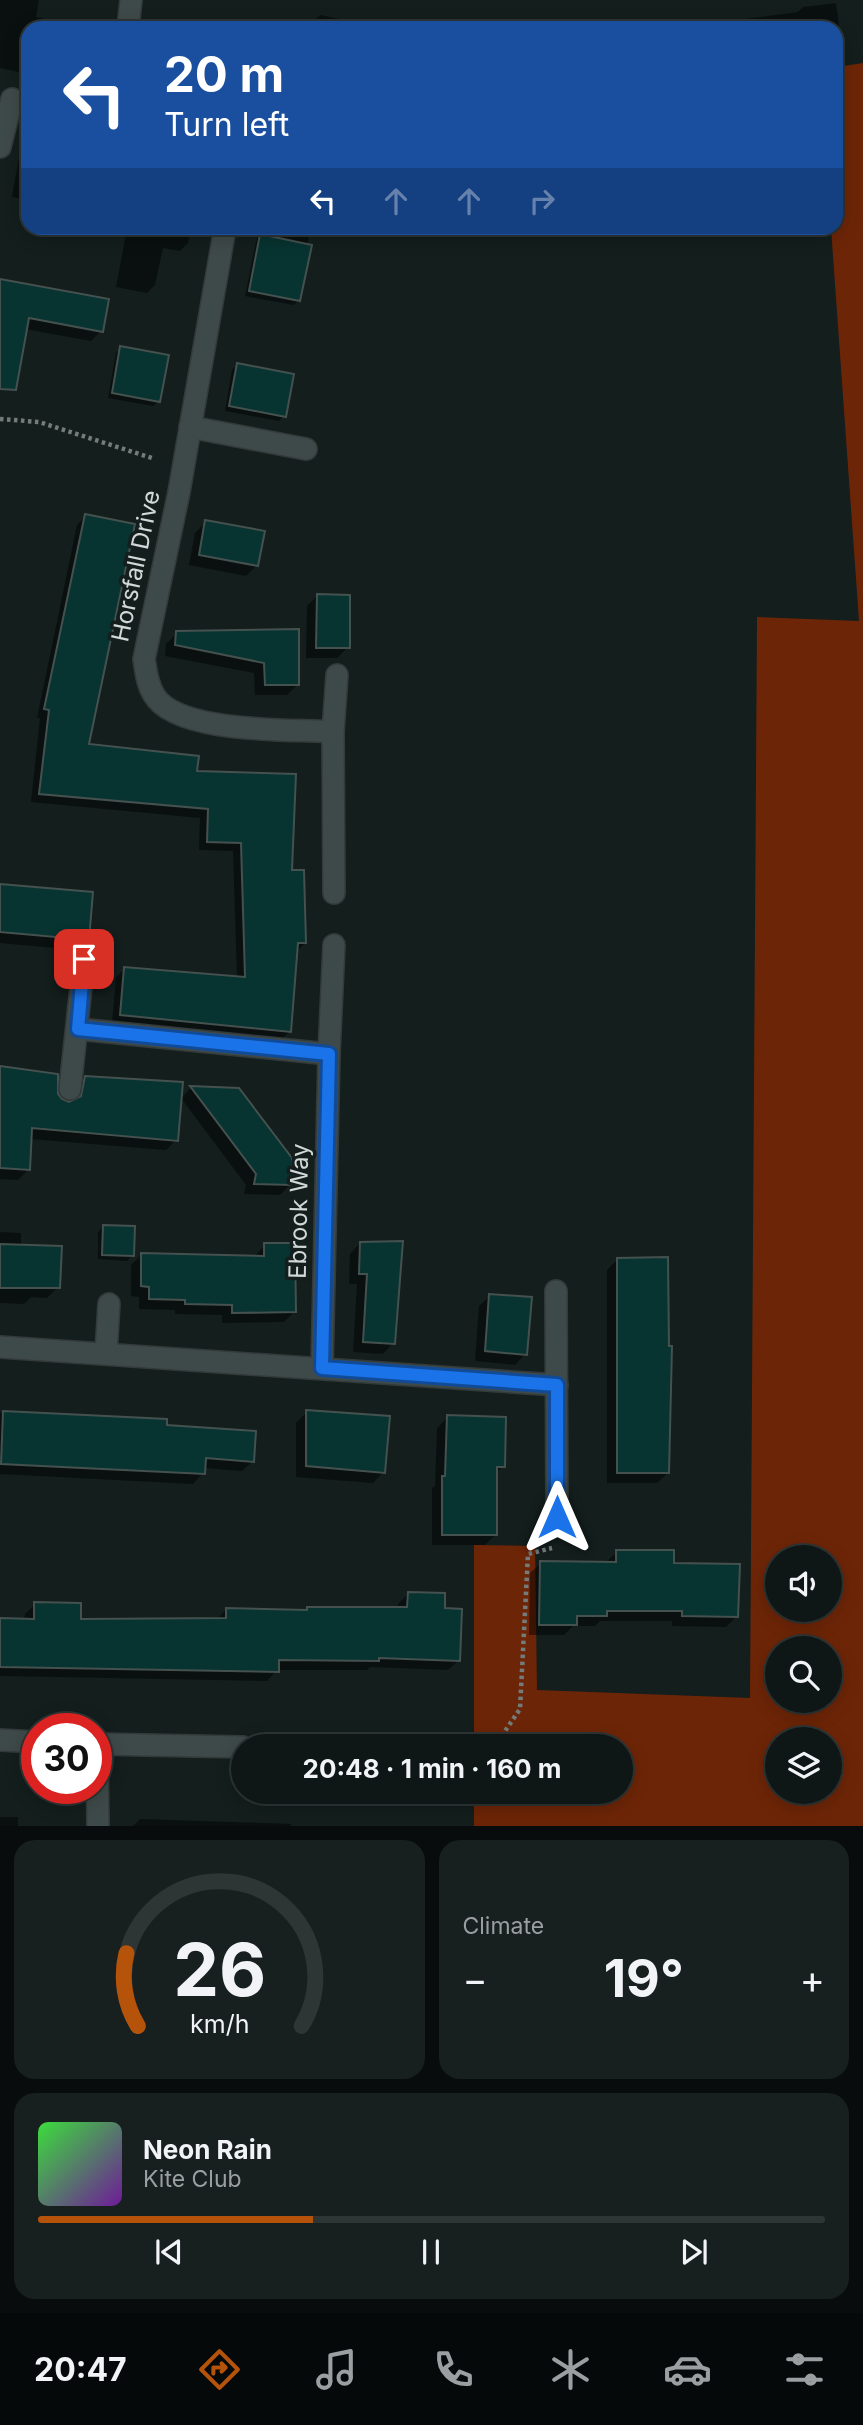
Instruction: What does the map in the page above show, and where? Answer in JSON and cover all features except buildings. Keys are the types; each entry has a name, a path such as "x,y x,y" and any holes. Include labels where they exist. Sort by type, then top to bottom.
{"street":[{"path":"129,21 131,0"},
{"path":"0,147 14,99"},
{"name":"Horsfall Drive","path":"224,235 183,468 144,659 148,681 154,697 162,705 177,714 207,725 333,732"},
{"path":"190,427 306,449"},
{"path":"334,893 333,732 337,675"},
{"name":"Ebrook Way","path":"322,1368 334,945"},
{"path":"70,1089 84,959"},
{"path":"78,1029 329,1054"},
{"path":"556,1291 557,1517"},
{"path":"106,1353 109,1304"},
{"path":"0,1347 557,1385"},
{"path":"0,1740 21,1741"},
{"path":"112,1744 231,1747"},
{"path":"98,1804 99,1826"}],"path":[{"path":"0,419 39,422 183,468"},
{"path":"503,1734 520,1709 528,1555 555,1547 557,1517"}],"shaded area":[{"path":"863,63 863,1826 474,1826 474,1804 633,1804 633,1734 474,1734 474,1545 535,1546 537,1690 750,1698 757,617 859,621 831,235 843,235 843,66"}],"route":[{"path":"84,959 78,1029 329,1054 322,1368 557,1385 557,1517"}]}
